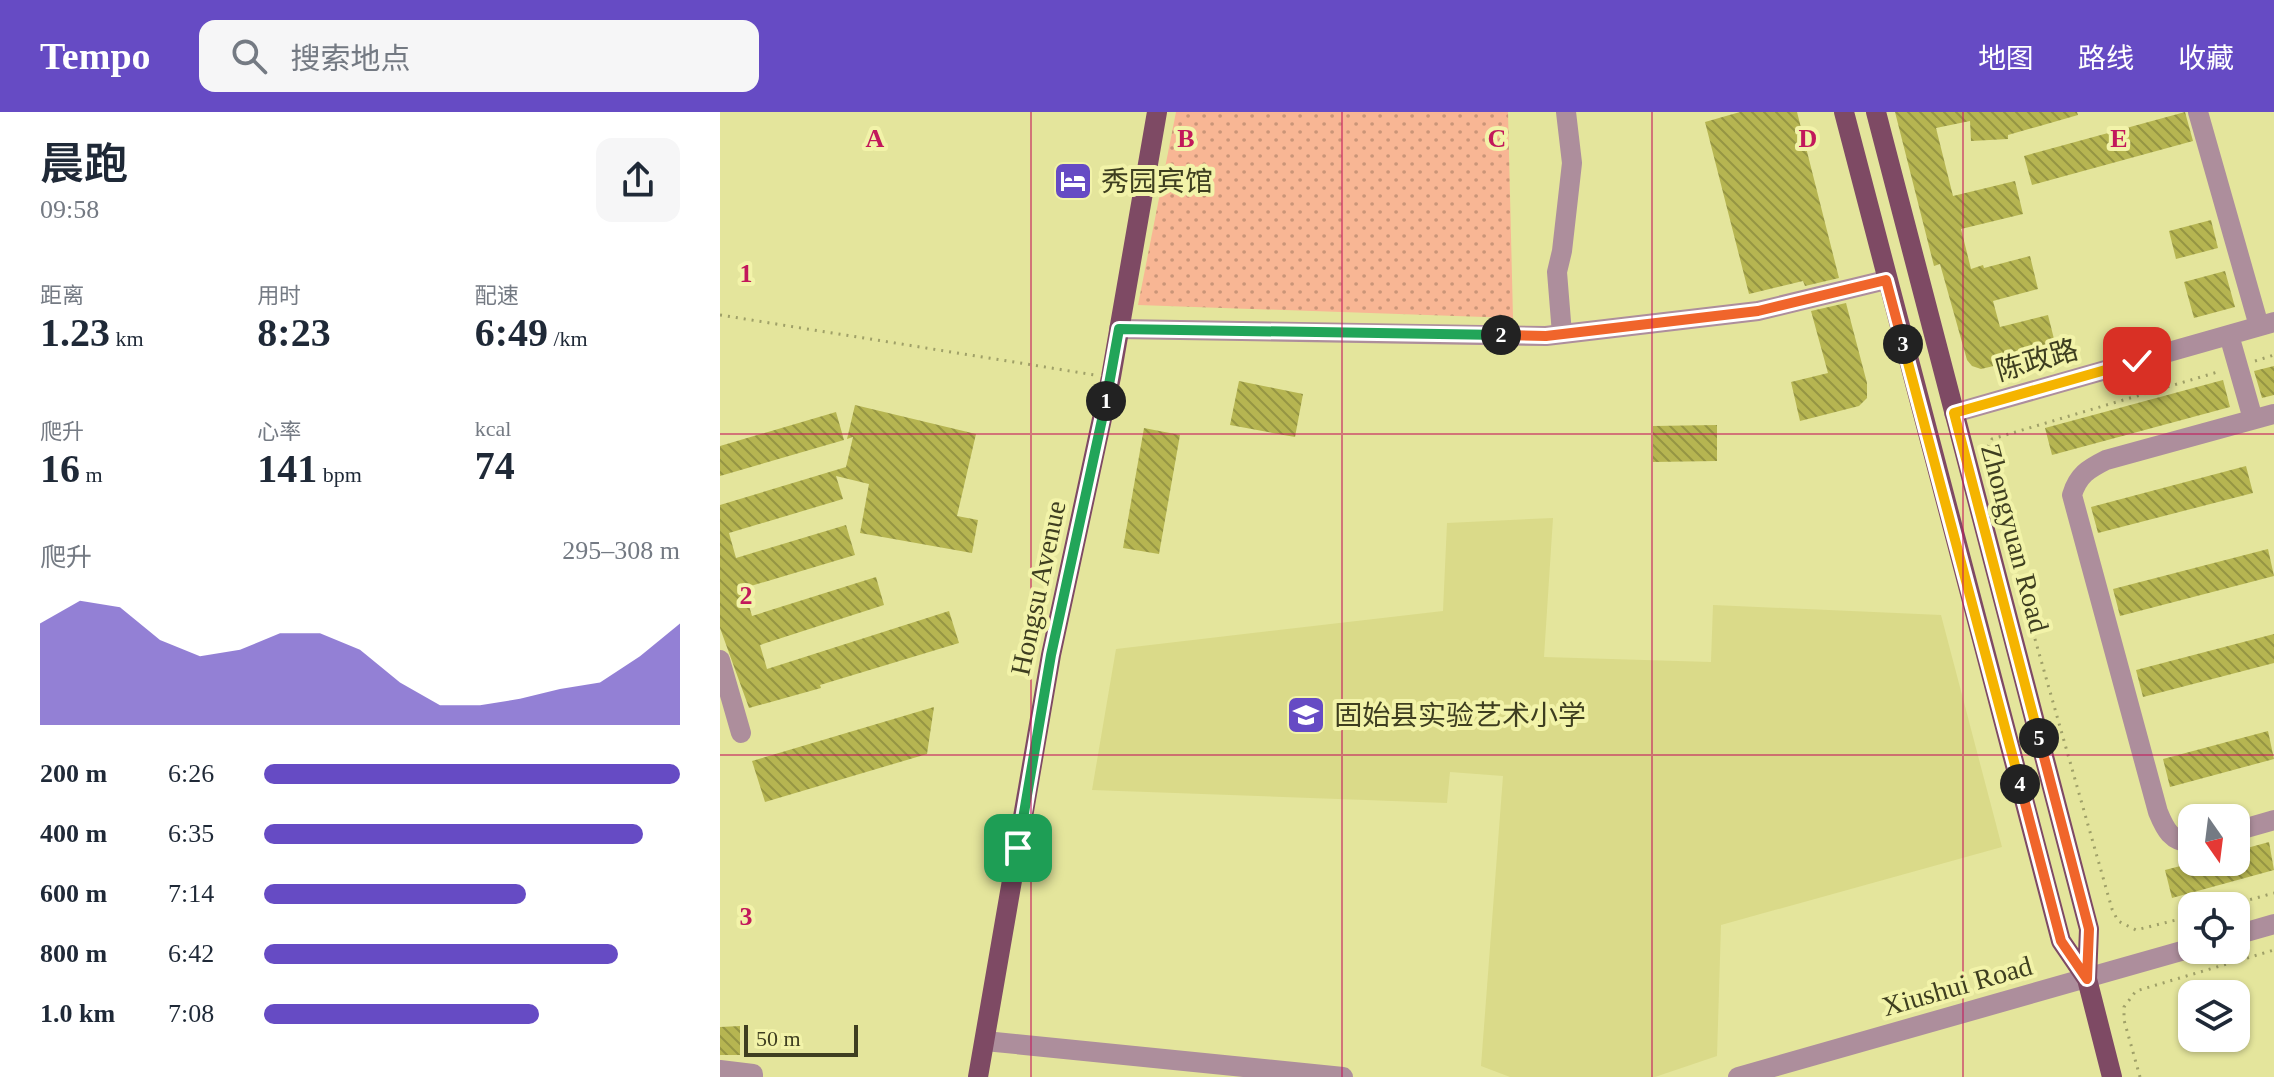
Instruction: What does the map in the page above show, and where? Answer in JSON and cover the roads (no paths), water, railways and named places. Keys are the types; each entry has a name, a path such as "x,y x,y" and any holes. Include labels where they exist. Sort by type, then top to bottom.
{"main road":[{"name":"Hongsu Avenue","path":"978,1077 1051,655 1111,377 1157,112"},
{"name":"Zhongyuan Road","path":"1844,112 2061,941 2087,979"},
{"name":"Zhongyuan Road","path":"1876,112 2089,929 2087,979 2112,1077"}],"street":[{"path":"1562,334 1557,272 1572,163 1566,112"},
{"path":"2198,112 2267,324"},
{"path":"1119,329 1562,334 1758,311 1886,280"},
{"name":"陈政路","path":"1954,413 2267,324"},
{"path":"2229,335 2253,419"},
{"path":"2178,841 2171,836 2158,812 2072,495 2076,481 2087,469 2106,460 2274,414"},
{"path":"720,660 741,733"},
{"path":"2250,828 2273,823"},
{"path":"2250,931 2274,924"},
{"name":"Xiushui Road","path":"1738,1077 1789,1070 2178,952"},
{"path":"985,1041 1343,1077"},
{"path":"720,1070 753,1074 753,1077"}],"place":[{"name":"秀园宾馆","path":"1073,181"},
{"name":"固始县实验艺术小学","path":"1306,715"}]}
